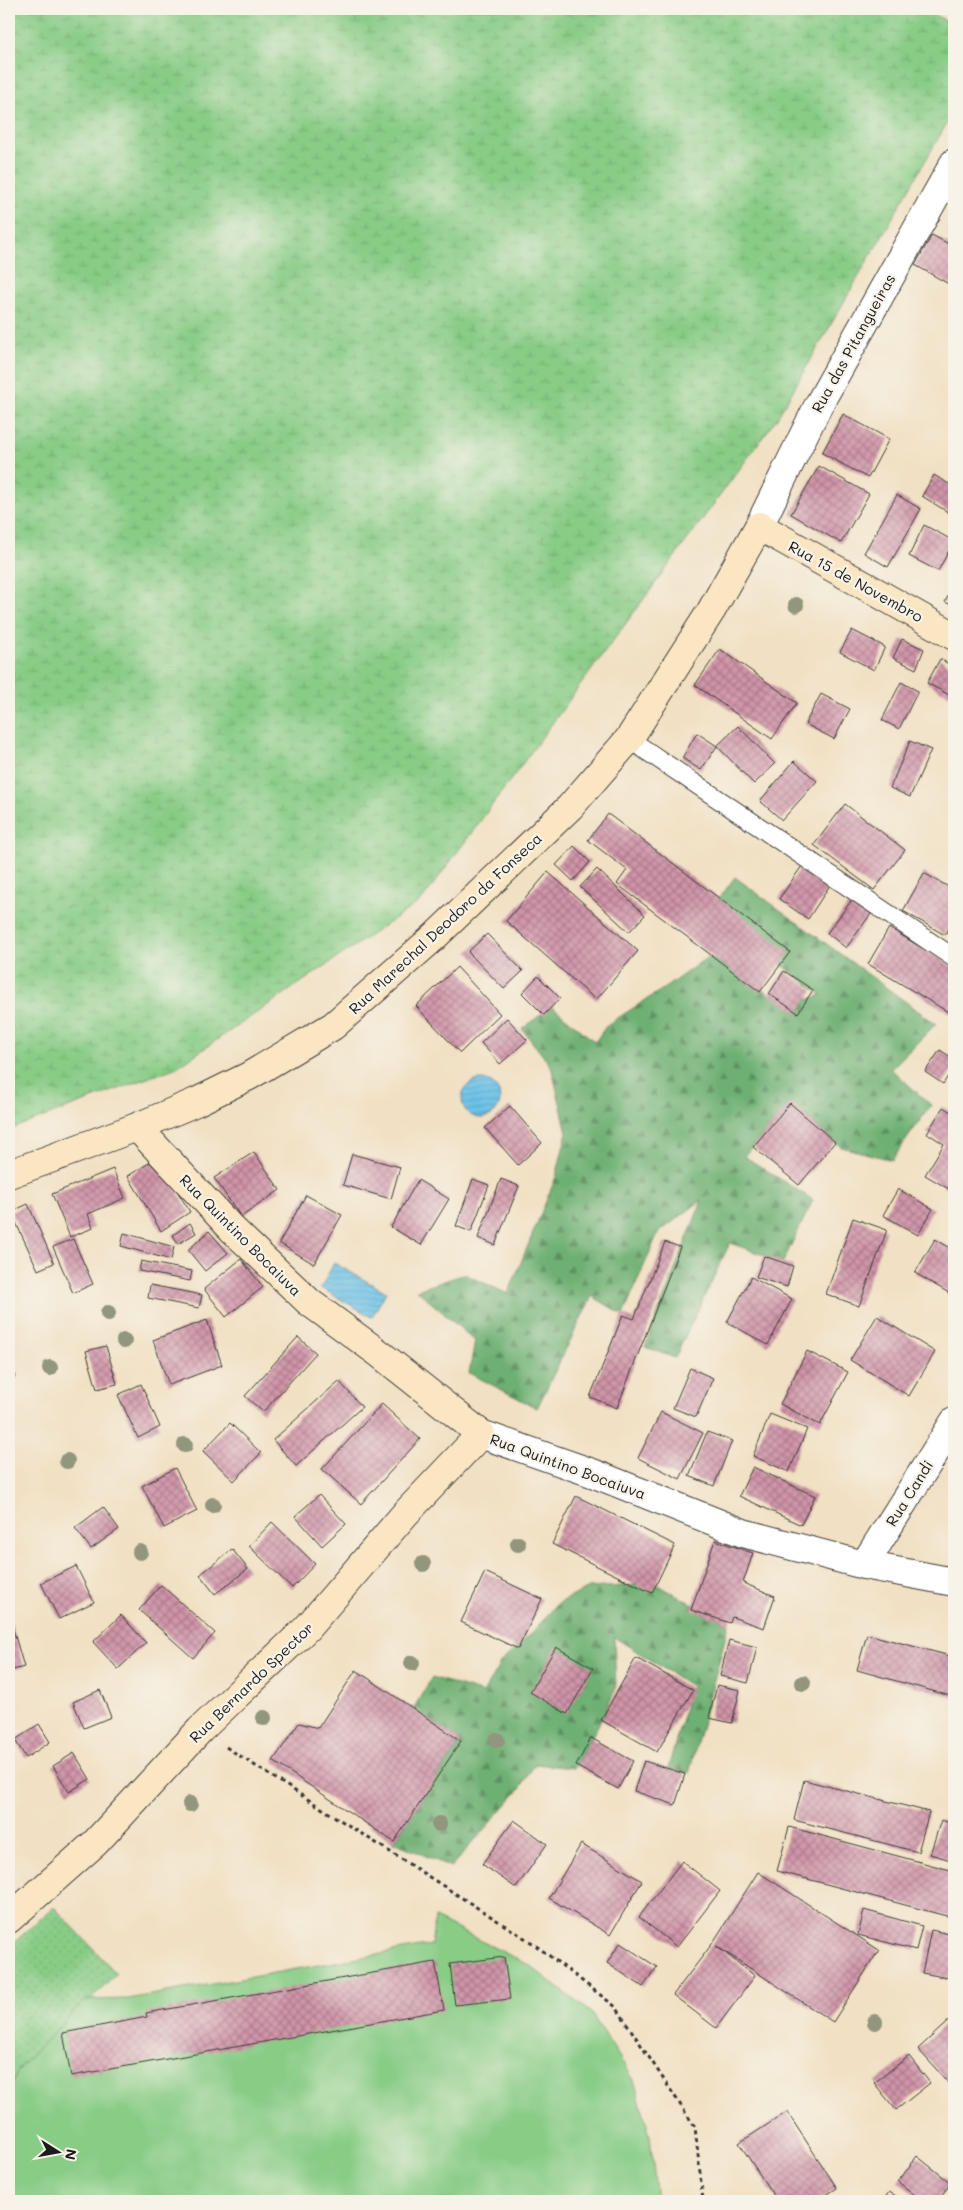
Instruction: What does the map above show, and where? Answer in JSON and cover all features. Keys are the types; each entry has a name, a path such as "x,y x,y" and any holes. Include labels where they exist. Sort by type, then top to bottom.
{"street":[{"name":"Rua das Pitangueiras","path":"759,526 818,406 954,163"},
{"name":"Rua 15 de Novembro","path":"759,526 954,636"},
{"name":"Rua Marechal Deodoro da Fonseca","path":"9,1174 137,1127 196,1102 249,1076 332,1026 433,938 570,806 629,739 706,619 759,526"},
{"name":"Rua Quintino Bocaiuva","path":"137,1127 232,1229 309,1302 380,1354 481,1434 595,1474 743,1533 864,1565 954,1582"},
{"name":"Rua Candi","path":"864,1565 954,1422"},
{"name":"Rua Bernardo Spector","path":"9,1919 95,1843 200,1730 307,1628 405,1514 481,1434"}],"lane":[{"path":"629,739 954,958"}],"path":[{"path":"200,1730 534,1944 616,2007 695,2127 703,2201"}],"green space":[{"path":"9,9 923,9 954,25 954,111 777,418 422,900 177,1067 9,1130"},
{"path":"735,877 936,1024 891,1069 931,1105 892,1160 841,1147 790,1103 744,1156 813,1200 783,1262 730,1243 675,1358 645,1347 702,1200 658,1233 623,1315 592,1296 537,1408 469,1373 475,1341 417,1290 465,1274 508,1294 556,1177 567,1132 551,1066 522,1029 552,1006 595,1042 607,1025 669,985 709,956 789,1006 822,995 710,911"},
{"path":"656,1584 729,1624 689,1773 668,1769 691,1686 614,1637 616,1688 601,1720 574,1768 535,1764 519,1790 451,1867 394,1842 461,1741 413,1709 432,1677 483,1693 501,1662 532,1633 557,1604 589,1588"},
{"path":"54,1907 117,1974 18,2070 9,2092 9,1947"},
{"path":"435,1918 529,1965 591,2013 634,2080 650,2136 657,2201 9,2201 9,2092 18,2070 85,2000 128,1999 431,1945"}],"water":[{"path":"481,1080 488,1081 494,1086 499,1092 499,1106 494,1112 488,1117 481,1118 474,1117 468,1112 463,1106 462,1099 463,1092 468,1086 474,1081"},
{"path":"334,1263 386,1292 372,1317 321,1288"}],"building":[{"path":"954,222 954,237 948,233"},
{"path":"932,235 954,247 954,287 915,265"},
{"path":"843,414 889,439 868,478 822,453"},
{"path":"819,466 869,494 841,543 791,514"},
{"path":"934,475 954,487 954,516 922,496"},
{"path":"897,495 921,509 888,567 864,553"},
{"path":"924,525 954,541 938,571 909,556"},
{"path":"954,585 954,606 945,602"},
{"path":"852,630 885,647 874,670 840,652"},
{"path":"902,639 924,649 916,669 893,658"},
{"path":"720,649 797,703 772,739 695,685"},
{"path":"940,659 954,667 954,690 951,696 927,683"},
{"path":"901,682 918,691 899,729 882,720"},
{"path":"821,694 850,709 834,739 805,724"},
{"path":"738,726 775,764 754,784 717,746"},
{"path":"697,733 717,746 701,770 682,758"},
{"path":"910,741 931,750 910,797 890,788"},
{"path":"794,761 817,781 782,820 760,801"},
{"path":"845,804 905,850 874,890 814,845"},
{"path":"608,814 790,952 760,992 617,884 627,870 588,840"},
{"path":"574,846 590,862 573,881 556,865"},
{"path":"804,863 832,882 808,919 779,899"},
{"path":"597,869 645,915 629,932 580,887"},
{"path":"548,872 638,951 596,1000 506,921"},
{"path":"924,873 954,890 954,918 945,935 903,911"},
{"path":"854,897 873,911 846,948 827,933"},
{"path":"889,928 954,967 953,1015 868,964"},
{"path":"487,934 523,971 504,989 468,952"},
{"path":"457,967 500,1014 460,1053 416,1006"},
{"path":"784,971 813,990 798,1013 769,994"},
{"path":"538,976 560,998 544,1015 522,993"},
{"path":"507,1018 527,1040 500,1064 481,1043"},
{"path":"940,1050 954,1059 954,1067 943,1084 925,1072"},
{"path":"790,1103 835,1142 799,1185 753,1147"},
{"path":"510,1106 542,1143 518,1165 485,1128"},
{"path":"943,1107 954,1114 954,1192 925,1175 944,1144 927,1133"},
{"path":"254,1152 280,1190 241,1217 214,1178"},
{"path":"352,1154 400,1167 391,1199 343,1185"},
{"path":"157,1158 190,1212 161,1231 128,1176"},
{"path":"113,1169 125,1198 88,1214 93,1228 70,1237 52,1194"},
{"path":"473,1179 489,1185 471,1232 456,1226"},
{"path":"501,1179 519,1186 495,1245 478,1238"},
{"path":"418,1180 449,1199 421,1245 391,1227"},
{"path":"898,1189 933,1209 918,1235 883,1215"},
{"path":"306,1195 342,1215 314,1264 279,1243"},
{"path":"28,1204 54,1263 38,1270 11,1212"},
{"path":"853,1218 887,1230 859,1306 826,1294"},
{"path":"190,1223 196,1233 178,1244 173,1235"},
{"path":"209,1231 228,1253 205,1271 188,1250"},
{"path":"124,1233 174,1247 171,1260 121,1246"},
{"path":"73,1239 93,1284 73,1293 53,1247"},
{"path":"935,1239 954,1250 954,1296 915,1273"},
{"path":"665,1242 680,1247 617,1408 590,1397 623,1315 634,1319"},
{"path":"764,1256 793,1266 787,1287 756,1277"},
{"path":"241,1259 263,1287 226,1317 204,1289"},
{"path":"141,1261 192,1271 190,1281 139,1271"},
{"path":"751,1277 792,1299 768,1345 727,1322"},
{"path":"150,1285 202,1295 199,1308 148,1298"},
{"path":"877,1316 935,1352 909,1396 850,1360"},
{"path":"207,1320 222,1365 169,1385 153,1340"},
{"path":"298,1337 316,1353 263,1412 245,1396"},
{"path":"106,1346 117,1384 97,1389 86,1351"},
{"path":"807,1351 848,1372 820,1425 780,1404"},
{"path":"9,1361 15,1377 9,1380"},
{"path":"690,1368 713,1378 696,1417 673,1408"},
{"path":"339,1381 362,1407 296,1466 273,1440"},
{"path":"141,1384 160,1427 138,1438 118,1395"},
{"path":"382,1404 420,1439 361,1504 322,1469"},
{"path":"661,1412 703,1433 680,1479 638,1458"},
{"path":"770,1414 807,1429 789,1472 753,1456"},
{"path":"230,1423 261,1453 234,1481 203,1451"},
{"path":"707,1432 732,1441 714,1486 689,1476"},
{"path":"753,1467 815,1496 801,1525 739,1496"},
{"path":"175,1468 197,1511 164,1528 142,1486"},
{"path":"319,1495 346,1524 322,1546 295,1516"},
{"path":"576,1496 675,1545 652,1593 552,1544"},
{"path":"103,1507 119,1529 91,1549 75,1528"},
{"path":"272,1522 315,1564 292,1588 249,1546"},
{"path":"715,1540 753,1553 743,1583 775,1596 764,1628 732,1617 730,1623 691,1610"},
{"path":"232,1549 248,1569 215,1594 200,1575"},
{"path":"76,1566 94,1602 59,1619 41,1583"},
{"path":"485,1572 542,1599 518,1649 461,1622"},
{"path":"161,1585 215,1633 193,1658 139,1610"},
{"path":"9,1615 24,1667 9,1671"},
{"path":"121,1615 146,1643 118,1669 93,1642"},
{"path":"867,1634 954,1657 954,1697 857,1670"},
{"path":"729,1640 757,1647 748,1683 720,1676"},
{"path":"556,1647 593,1668 567,1714 530,1692"},
{"path":"636,1658 693,1690 657,1752 601,1720"},
{"path":"356,1670 461,1741 394,1842 273,1761 299,1723 318,1728"},
{"path":"717,1685 740,1690 732,1723 709,1718"},
{"path":"100,1690 111,1717 84,1728 73,1702"},
{"path":"39,1724 50,1742 26,1758 15,1740"},
{"path":"591,1738 633,1761 618,1789 576,1766"},
{"path":"74,1753 90,1779 69,1792 53,1766"},
{"path":"644,1761 685,1774 675,1805 634,1791"},
{"path":"804,1780 929,1812 918,1852 794,1820"},
{"path":"514,1820 547,1844 516,1888 482,1864"},
{"path":"941,1820 954,1824 954,1861 930,1854"},
{"path":"789,1827 954,1871 954,1918 777,1871"},
{"path":"581,1844 642,1881 610,1935 549,1898"},
{"path":"682,1861 720,1891 677,1947 639,1917"},
{"path":"758,1872 879,1950 833,2022 716,1946 755,1976 716,2028 673,1995 712,1944"},
{"path":"864,1910 922,1926 916,1950 858,1935"},
{"path":"931,1930 954,1935 954,1979 922,1973"},
{"path":"620,1943 657,1967 643,1987 607,1963"},
{"path":"504,1957 510,1999 455,2005 450,1964"},
{"path":"435,1962 444,2010 71,2076 63,2033 147,2017 146,2013"},
{"path":"954,2016 954,2089 918,2049"},
{"path":"909,2056 930,2083 896,2110 874,2083"},
{"path":"787,2112 837,2188 817,2201 777,2201 739,2143"},
{"path":"917,2156 951,2183 937,2201 923,2201 898,2182"},
{"path":"889,2192 905,2201 883,2201"}]}
